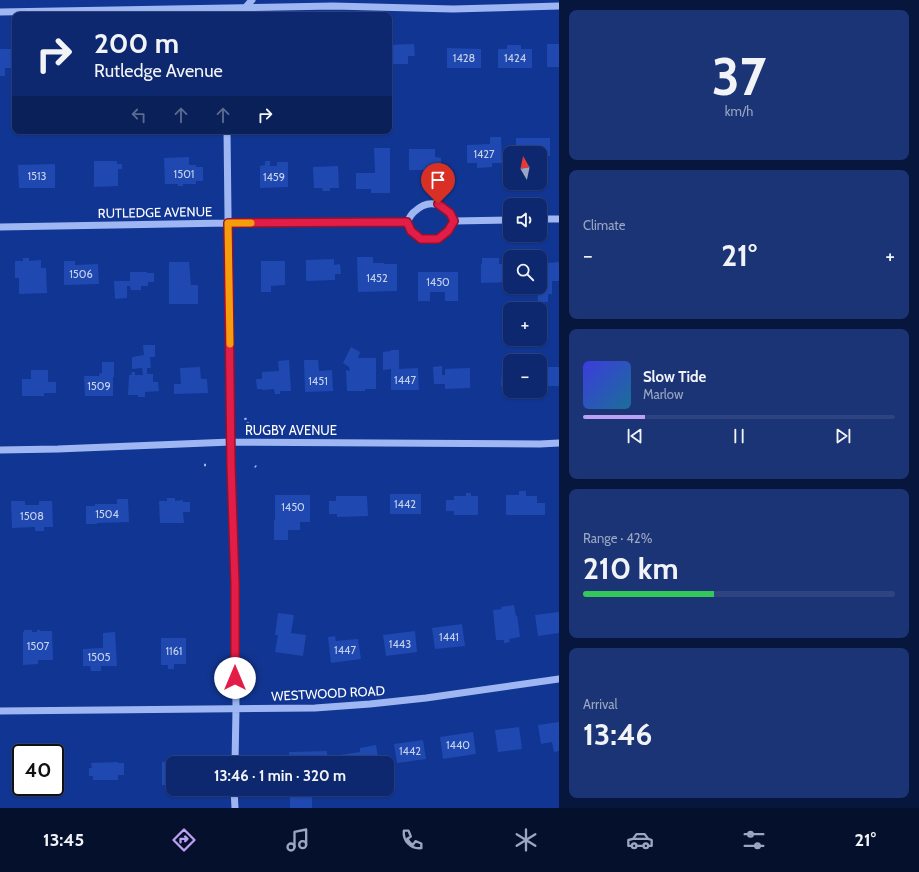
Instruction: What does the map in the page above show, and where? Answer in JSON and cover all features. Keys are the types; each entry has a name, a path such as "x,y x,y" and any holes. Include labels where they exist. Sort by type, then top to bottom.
{"street":[{"path":"243,12 252,0"},
{"path":"0,12 333,6 453,9 547,3 559,6"},
{"path":"227,134 231,442 235,584 235,756"},
{"path":"425,204 438,204 450,213 454,221 448,231 438,239 421,239 411,231 407,222 414,212 425,204"},
{"path":"547,219 559,219"},
{"path":"454,221 503,220"},
{"name":"RUTLEDGE AVENUE","path":"0,226 407,222"},
{"name":"RUGBY AVENUE","path":"0,450 231,442 559,443"},
{"name":"WESTWOOD ROAD","path":"0,711 315,708 426,698 559,679"},
{"path":"234,796 235,808"}],"path":[{"path":"245,418 248,424"}],"building":[{"path":"414,44 415,56 408,56 408,64 392,64 392,45"},
{"path":"547,44 559,44 559,67 547,67"},
{"path":"507,45 521,45 521,49 532,49 532,68 498,68 498,49 507,49"},
{"path":"447,48 481,49 481,68 447,68"},
{"path":"0,49 12,49 12,68 5,68 5,76 0,76"},
{"path":"490,137 501,137 502,163 492,163 492,167 477,168 477,163 467,163 467,145 490,144"},
{"path":"516,138 550,138 550,156 547,156 547,146 516,146"},
{"path":"374,148 390,148 390,193 371,193 371,189 356,189 356,173 375,173"},
{"path":"409,149 435,149 435,157 441,158 441,168 435,168 436,170 409,170"},
{"path":"189,157 189,165 203,167 203,181 196,181 196,184 183,184 183,186 178,186 178,184 165,184 164,158"},
{"path":"94,161 117,161 117,164 122,164 122,169 118,169 118,186 94,187"},
{"path":"265,161 270,161 270,166 277,166 277,162 288,162 288,187 260,188 260,166 265,165"},
{"path":"55,164 55,188 19,188 18,165"},
{"path":"338,166 339,188 330,188 330,191 323,191 322,188 314,188 313,167"},
{"path":"357,257 373,257 373,263 397,264 397,291 358,292"},
{"path":"23,258 29,258 29,261 41,260 41,268 46,268 47,293 19,294 19,278 15,278 15,261 23,261"},
{"path":"482,258 499,258 499,264 503,264 503,282 481,283"},
{"path":"334,259 334,265 340,264 341,274 335,274 335,280 306,281 306,260"},
{"path":"547,259 548,263 559,262 559,281 552,281 552,294 548,294 548,302 538,302 538,294 547,294"},
{"path":"64,261 75,261 75,265 98,264 99,284 64,285"},
{"path":"261,261 285,261 285,285 271,286 271,292 261,292"},
{"path":"169,262 189,262 191,285 198,285 198,304 169,304"},
{"path":"130,272 154,273 154,282 148,282 148,286 141,286 141,290 131,290 130,286 127,286 127,298 115,299 114,281 130,281"},
{"path":"418,272 458,272 458,301 445,301 445,292 430,292 430,301 418,301"},
{"path":"143,345 155,345 155,357 150,357 151,368 147,368 147,374 153,374 153,382 158,382 159,391 145,392 145,397 138,397 138,395 128,395 129,375 132,375 131,372 135,372 135,375 143,375 142,368 132,369 132,357 144,355"},
{"path":"351,347 360,352 358,358 376,358 376,389 365,389 365,391 347,391 346,370 350,371 349,367 343,363"},
{"path":"399,350 399,369 418,368 419,390 391,390 391,369 383,370 383,352"},
{"path":"289,360 291,391 280,391 280,394 275,394 274,389 257,389 256,379 262,379 262,372 279,371 278,361"},
{"path":"304,360 318,360 319,371 332,370 333,391 305,392"},
{"path":"102,362 114,362 113,396 85,396 84,376 99,376 99,374 102,373"},
{"path":"442,366 442,375 445,375 445,369 470,368 470,388 445,389 445,384 434,384 433,367"},
{"path":"200,367 201,379 207,379 208,393 174,394 174,384 181,384 180,368"},
{"path":"548,367 559,367 559,386 548,386"},
{"path":"502,368 503,368 503,386 501,386"},
{"path":"31,370 48,370 48,382 56,382 56,393 44,393 44,396 22,396 22,379 31,379"},
{"path":"519,491 526,491 526,496 537,496 537,503 545,503 545,515 506,515 506,495 519,495"},
{"path":"466,493 471,493 471,496 478,496 478,515 454,515 454,511 446,511 446,500 454,500 454,496 466,496"},
{"path":"390,494 421,494 421,514 390,514"},
{"path":"275,495 310,495 310,522 300,522 300,530 288,530 288,540 274,540"},
{"path":"336,496 367,496 368,516 337,517 337,514 329,514 329,501 336,501"},
{"path":"167,498 175,498 175,501 183,500 183,502 190,502 190,512 183,512 184,523 160,523 159,501 167,501"},
{"path":"117,499 128,499 129,522 86,524 86,506 95,506 95,504 117,504"},
{"path":"11,501 25,501 25,505 39,505 39,501 52,501 53,527 44,527 44,531 35,531 35,527 12,528"},
{"path":"514,605 520,637 509,639 510,642 504,643 504,640 496,640 493,610"},
{"path":"559,612 559,633 538,636 535,615"},
{"path":"278,613 294,615 291,633 306,635 303,656 275,652 278,635 275,635"},
{"path":"462,624 465,646 435,649 432,628"},
{"path":"24,630 32,630 32,632 37,632 37,630 52,631 53,660 38,660 38,664 23,665"},
{"path":"415,631 417,652 386,656 383,635"},
{"path":"115,632 117,666 101,666 101,671 91,671 90,666 83,666 83,649 103,648 103,633"},
{"path":"335,636 336,641 358,639 361,659 331,663 328,637"},
{"path":"161,638 186,638 186,664 174,664 174,669 168,669 168,665 161,665"},
{"path":"559,722 559,751 554,752 552,742 541,744 538,725"},
{"path":"519,727 522,749 498,752 495,730"},
{"path":"473,732 476,754 443,759 440,737"},
{"path":"423,740 426,759 397,763 394,744"},
{"path":"376,745 378,756 340,756 360,752 360,748"},
{"path":"327,751 327,756 289,756 289,752"},
{"path":"162,762 166,762 166,785 162,785"},
{"path":"91,763 124,763 124,775 118,775 118,780 93,780 93,776 89,776 89,768 92,768"},
{"path":"290,796 312,796 312,808 290,808"}],"slow traffic":[{"path":"230,344 228,223 251,223"}],"route":[{"path":"235,678 235,584 231,465 228,223 407,222 411,231 421,239 438,239 448,231 454,221 450,213 438,204"}]}
